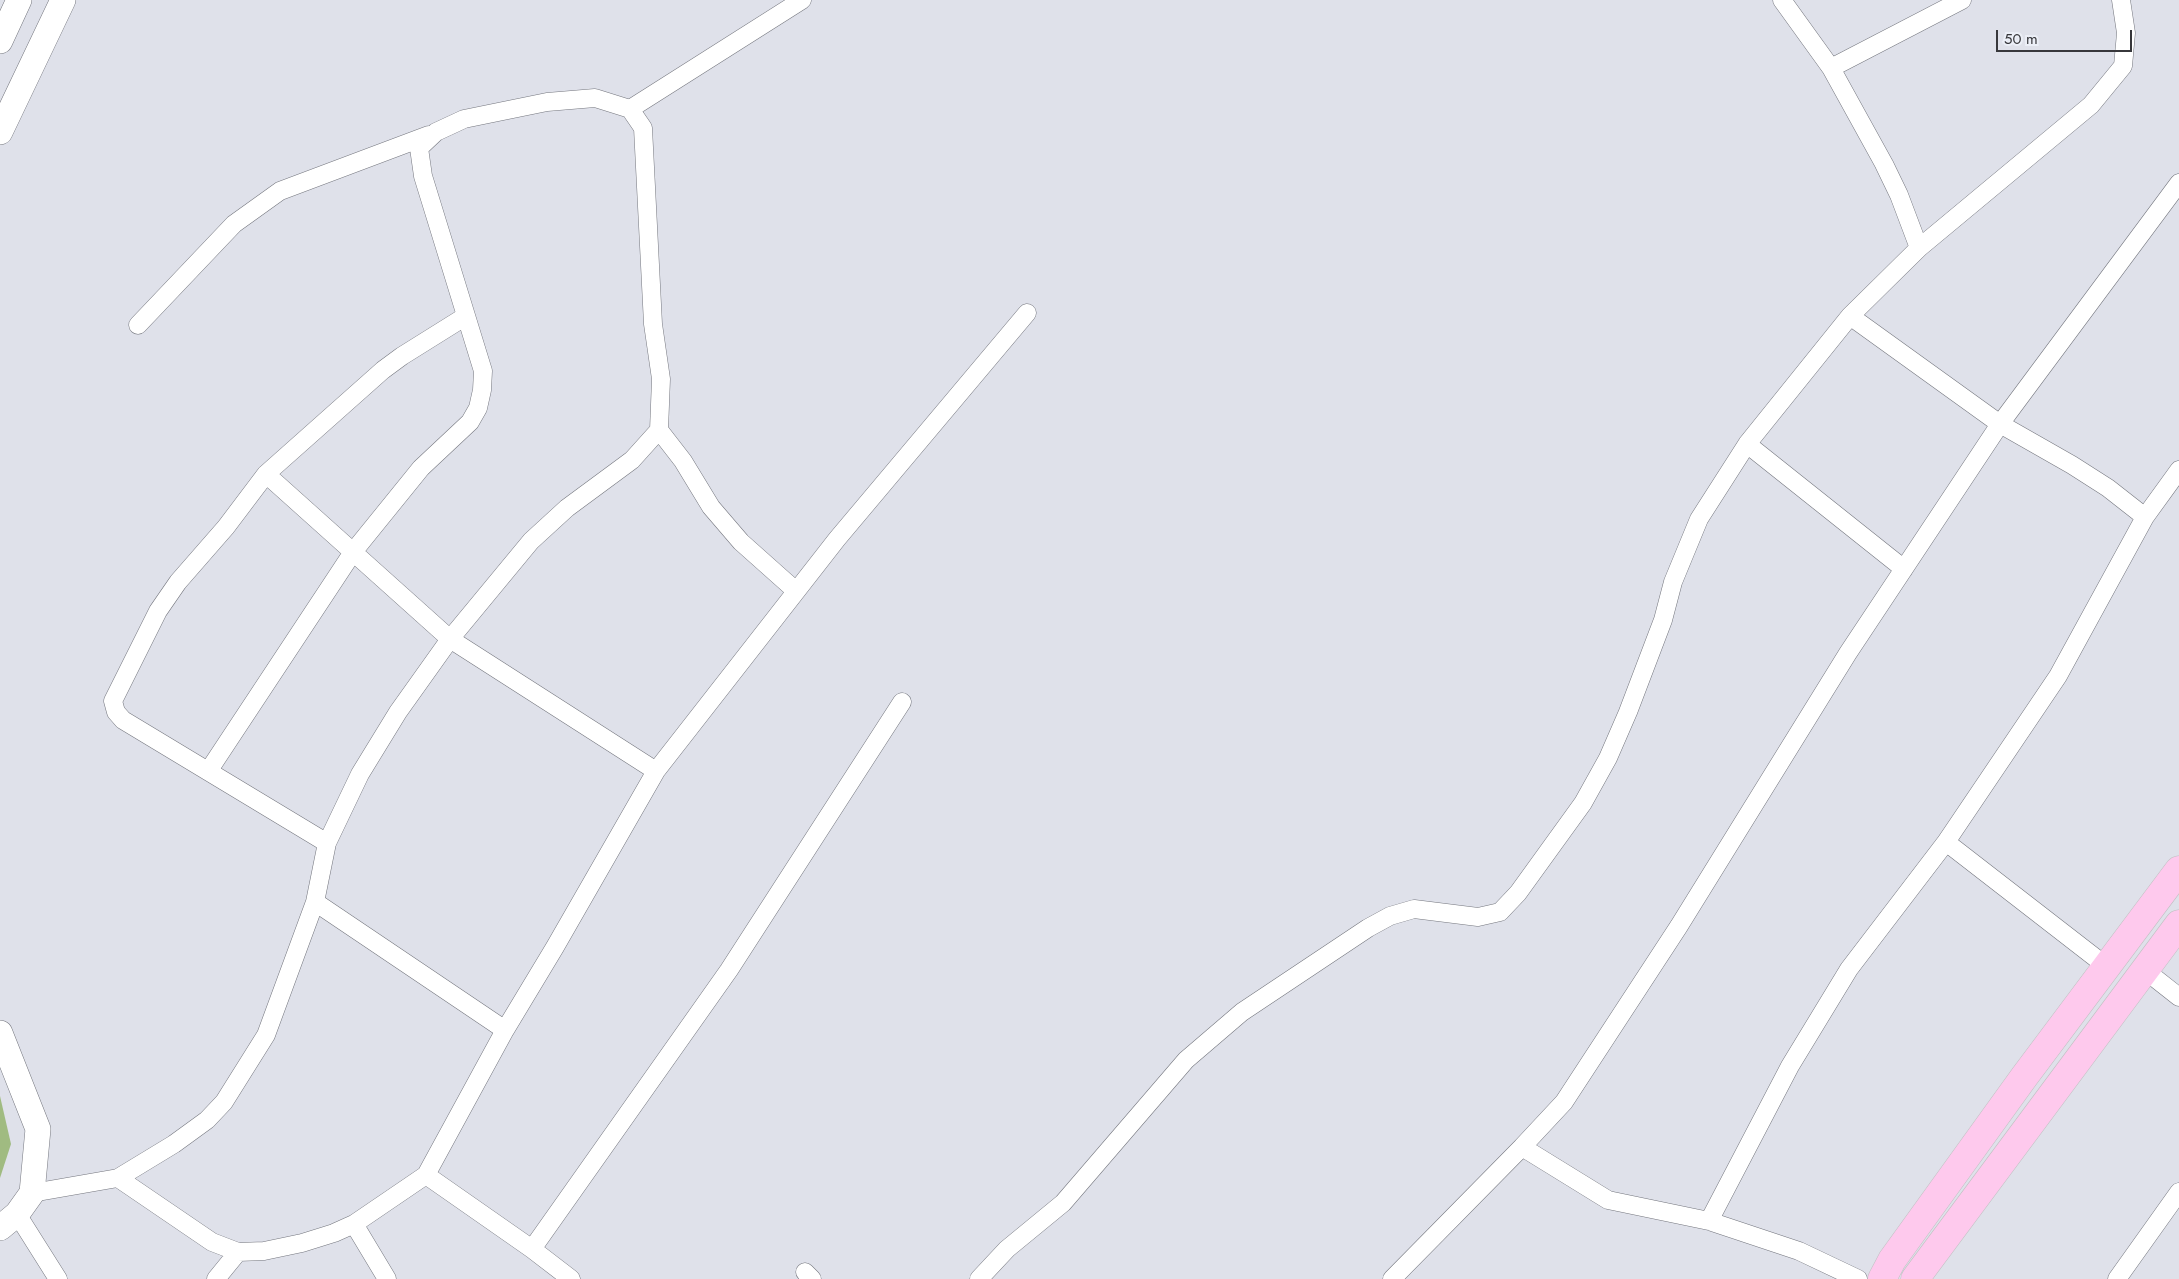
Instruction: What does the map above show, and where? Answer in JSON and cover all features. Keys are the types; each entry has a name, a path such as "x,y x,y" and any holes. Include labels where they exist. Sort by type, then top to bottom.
{"main road":[{"path":"1882,1279 1898,1252 2024,1077 2179,870"},
{"path":"1915,1279 2053,1092 2146,971 2179,924"},
{"path":"2024,1077 2053,1092"}],"street":[{"path":"0,41 19,0"},
{"path":"0,132 63,0"},
{"path":"630,109 802,0"},
{"path":"1782,0 1830,68 1899,194 1918,248"},
{"path":"1830,68 1962,0"},
{"path":"979,1279 1007,1249 1063,1203 1186,1060 1242,1012 1368,928 1390,916 1414,909 1478,917 1500,912 1523,886 1583,803 1604,766 1628,712 1664,620 1673,582 1699,520 1747,444 1850,316 1918,248 2090,105 2123,66 2126,32 2121,0"},
{"path":"32,1193 118,1178 181,1139 207,1120 224,1102 266,1035 315,902 326,843 360,774 398,712 450,639 531,541 567,508 632,460 659,430 661,379 653,324 643,128 630,109 595,98 547,102 464,119 436,132 280,191 234,224 138,325"},
{"path":"209,770 353,552 421,468 470,422 478,408 482,390 483,371 423,176 419,148 436,132"},
{"path":"1392,1279 1564,1102 1679,926 1800,728 2000,424 2179,183"},
{"path":"118,1178 212,1242 238,1252 264,1251 302,1243 354,1224 426,1175 505,1030 656,772 796,591 1027,313"},
{"path":"326,843 209,770 123,720 116,712 113,701 158,611 178,582 226,527 266,474 382,370 466,316"},
{"path":"1850,316 2000,424 2072,464 2108,488 2145,517"},
{"path":"659,430 684,462 711,507 741,542 796,591"},
{"path":"1747,444 1904,569"},
{"path":"1709,1221 1790,1066 1849,969 1946,842 2058,676 2145,517 2179,470"},
{"path":"266,474 450,639 656,772"},
{"path":"532,1249 729,970 902,702"},
{"path":"1946,842 2106,966"},
{"path":"315,902 505,1030"},
{"path":"2146,971 2179,997"},
{"path":"0,1033 38,1129 32,1193 8,1221 58,1279"},
{"path":"1522,1147 1608,1200 1709,1221 1799,1251 1858,1279"},
{"path":"426,1175 532,1249 571,1279"},
{"path":"2117,1279 2179,1192"},
{"path":"354,1224 387,1279"},
{"path":"216,1279 238,1252"}],"green space":[{"path":"0,1096 11,1144 0,1178"}]}
